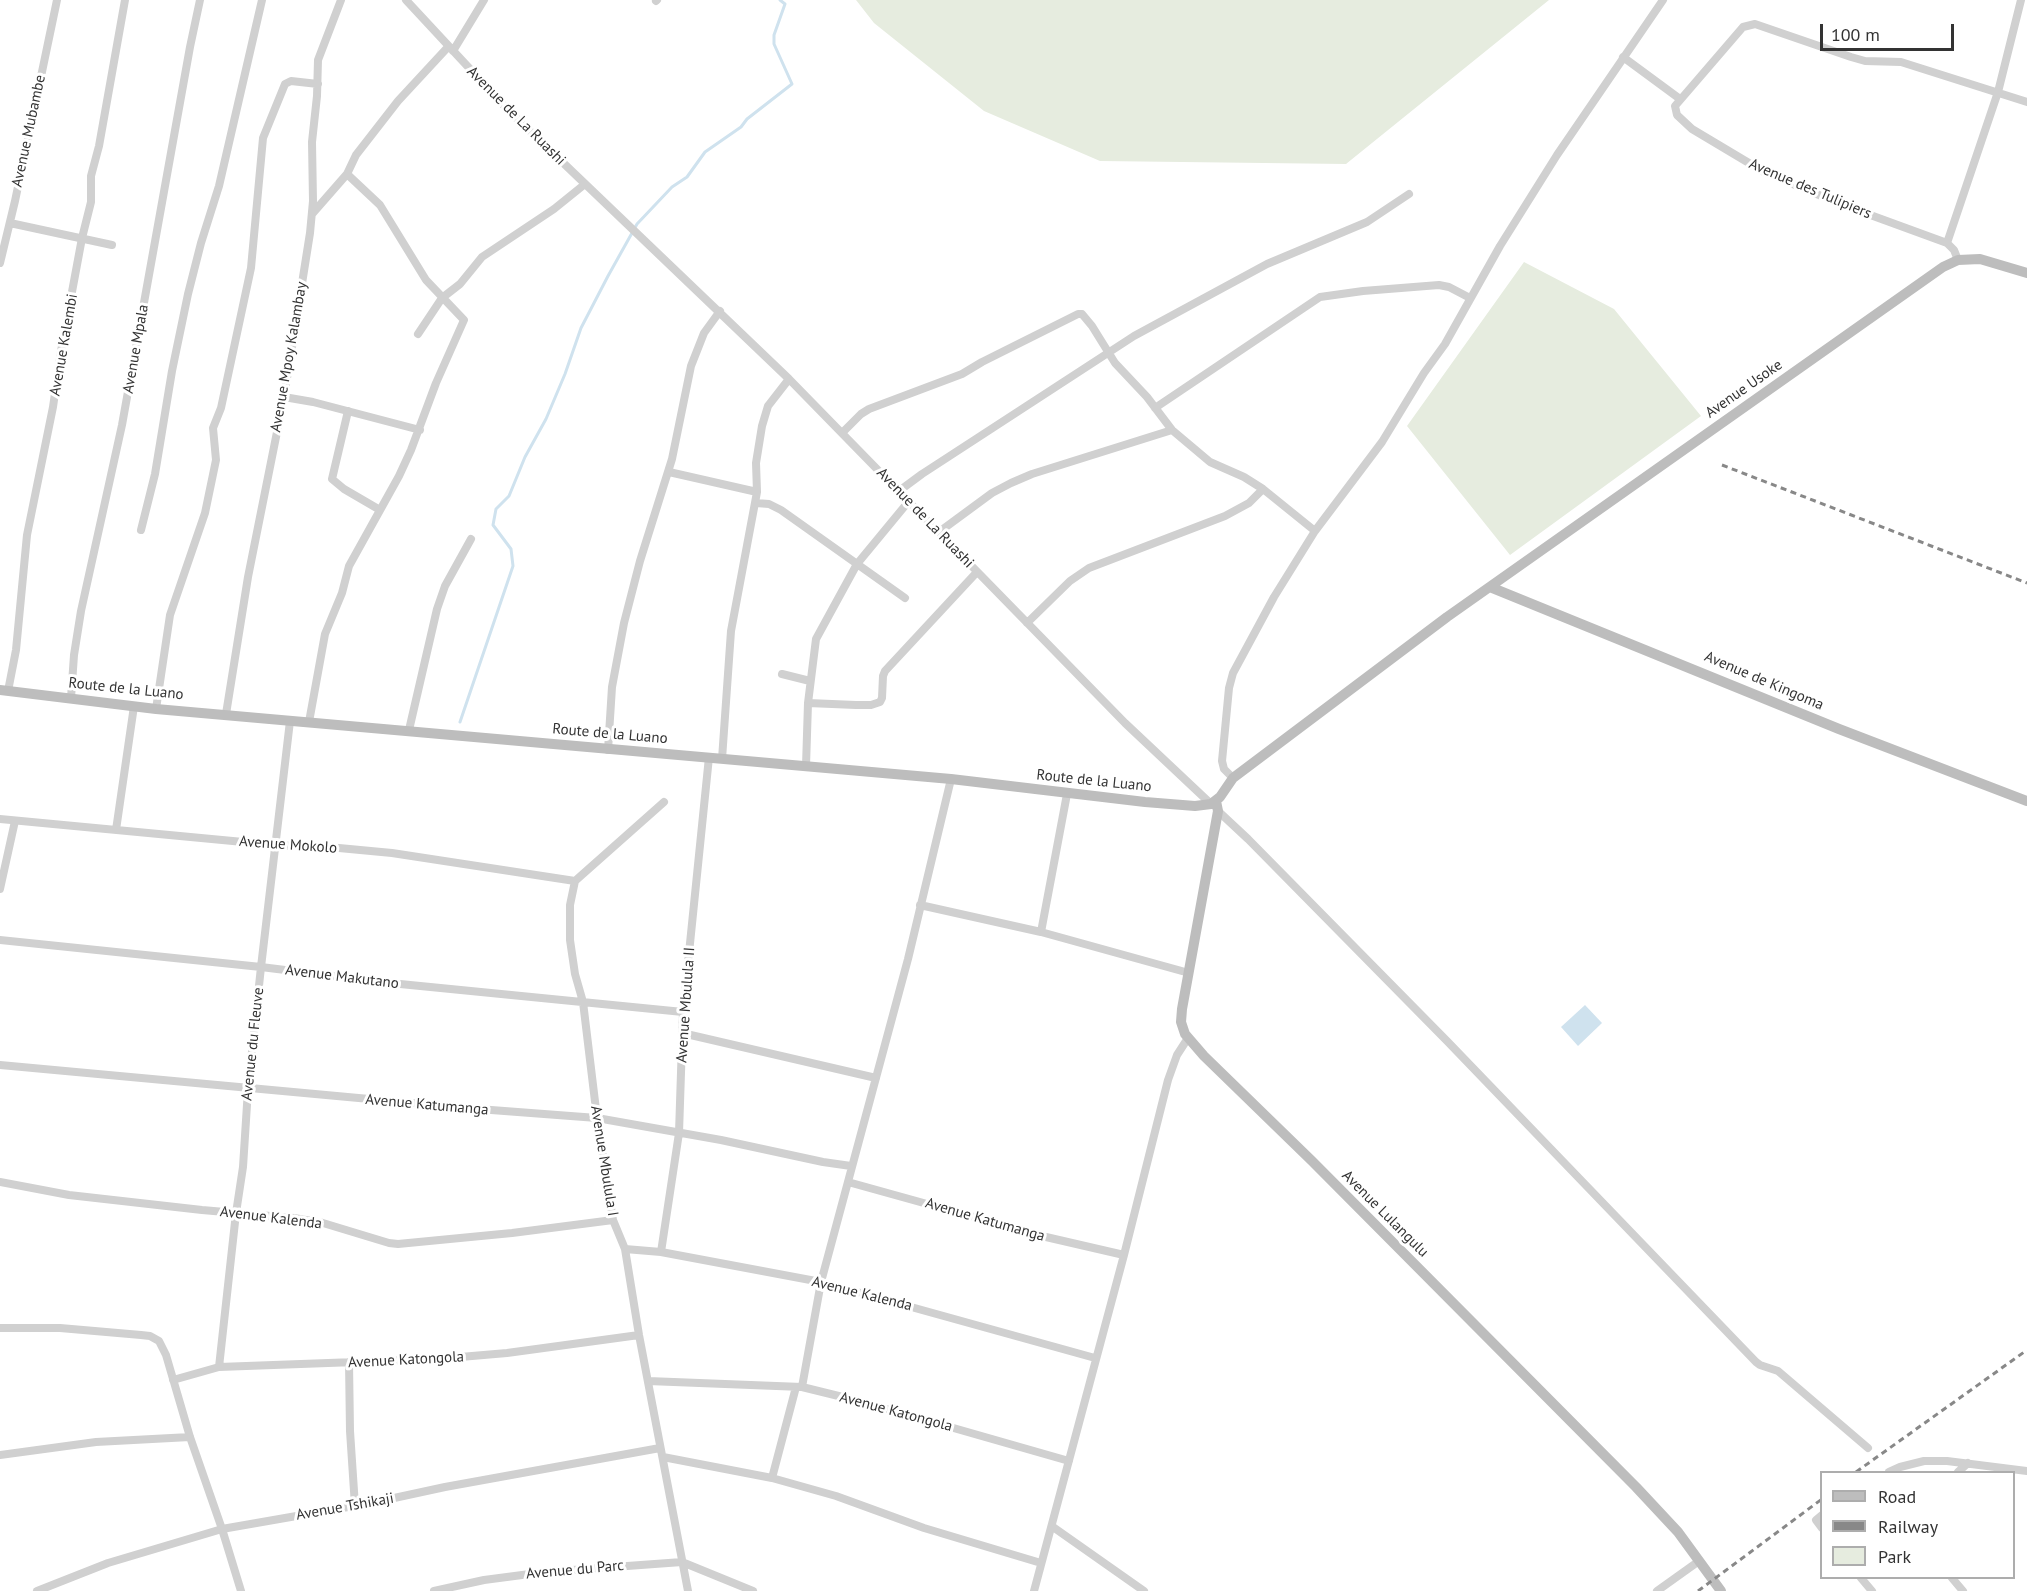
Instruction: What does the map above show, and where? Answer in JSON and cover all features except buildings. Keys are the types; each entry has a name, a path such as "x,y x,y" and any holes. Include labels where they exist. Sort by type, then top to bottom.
{"street":[{"name":"Avenue Mubambe","path":"0,262 57,0"},
{"name":"Avenue Kalembi","path":"4,691 16,650 27,535 53,407 82,238 91,202 91,176 99,146 125,0"},
{"name":"Avenue Mpala","path":"71,698 81,611 122,425 200,0"},
{"path":"141,530 155,474 172,371 188,294 219,186 261,0"},
{"name":"Avenue Mpoy Kalambay","path":"226,714 248,577 284,397 311,215 312,142 318,84 317,68 320,52 341,0"},
{"name":"Avenue de La Ruashi","path":"406,0 510,112 720,311 1125,723 1215,805 1455,1049 1756,1362 1778,1371 1868,1448"},
{"path":"311,215 346,174 356,155 398,101 451,49 484,0"},
{"path":"1233,778 1224,769 1222,761 1229,688 1233,673 1274,597 1315,531 1382,442 1424,373 1445,344 1500,246 1623,57 1663,0"},
{"path":"2021,0 1998,92 1947,243 1954,250 1958,260 1980,259 2027,273"},
{"path":"1623,57 1680,99 1743,27 1755,24 1851,57 1866,61 1901,62 2027,102"},
{"path":"156,709 170,615 204,513 216,460 213,428 221,408 251,268 263,138 285,84 291,81 318,84"},
{"name":"Avenue des Tulipiers","path":"1680,99 1675,110 1682,121 1764,172 1844,205 1947,243"},
{"path":"309,722 325,634 353,558 399,476 420,430 436,383 464,323 462,316 424,278 380,205 346,174"},
{"path":"418,334 442,298 460,284 482,257 554,209 585,184"},
{"path":"899,491 1158,322 1267,264 1366,222 1409,194"},
{"path":"10,223 112,245"},
{"name":"Avenue Usoke","path":"1215,805 1233,778 1490,586 1942,267 1958,260"},
{"path":"1155,408 1320,297 1439,285 1449,287 1470,298"},
{"path":"608,750 612,687 624,623 640,561 669,472 695,354 704,333 720,311"},
{"path":"842,433 855,419 869,409 962,374 1078,314 1086,316 1119,368 1173,430 1210,462 1244,477 1263,489 1315,531"},
{"path":"722,759 731,631 758,492 756,463 764,417 768,406 789,379"},
{"path":"284,397 420,430"},
{"path":"348,411 332,479 380,510"},
{"path":"939,532 992,493 1011,483 1032,474 1173,430"},
{"path":"669,472 758,492"},
{"path":"1027,623 1070,581 1089,568 1225,516 1249,504 1263,489"},
{"path":"806,766 808,703 816,639 857,564 909,501"},
{"path":"756,502 769,504 781,510 905,598"},
{"path":"409,730 437,609 445,586 471,539"},
{"path":"808,703 871,705 880,702 885,671 977,572"},
{"name":"Avenue de Kingoma","path":"1490,586 1839,729 2027,801"},
{"path":"782,674 810,681"},
{"name":"Route de la Luano","path":"4,691 156,709 951,779 1067,794 1196,806 1215,805"},
{"path":"116,830 134,706"},
{"name":"Avenue du Fleuve","path":"219,1367 243,1167 248,1089 290,721"},
{"name":"Avenue Mbulula II","path":"661,1252 679,1133 683,1012 709,757"},
{"path":"772,1478 799,1387 821,1282 908,959 951,779"},
{"path":"1041,932 1067,794"},
{"path":"575,881 664,802"},
{"path":"1034,1591 1053,1527 1168,1080 1177,1055 1188,1038 1182,1027 1181,1017 1215,805"},
{"name":"Avenue Mokolo","path":"0,819 275,845 392,853 575,881"},
{"path":"0,889 15,820"},
{"name":"Avenue Mbulula I","path":"575,881 570,905 570,940 575,974 583,1002 597,1118 613,1220 625,1250 688,1591"},
{"path":"920,905 1041,932 1189,973"},
{"name":"Avenue Makutano","path":"0,940 390,983 683,1012"},
{"path":"682,1033 876,1078"},
{"name":"Avenue Lulangulu","path":"1188,1038 1636,1487 1678,1532 1721,1591"},
{"name":"Avenue Katumanga","path":"0,1065 248,1089 597,1118 851,1166"},
{"name":"Avenue Kalenda","path":"0,1182 69,1195 294,1218 323,1223 398,1244 613,1220"},
{"name":"Avenue Katumanga","path":"848,1182 1046,1237 1124,1255"},
{"name":"Avenue Kalenda","path":"625,1250 661,1252 821,1282 1095,1358"},
{"path":"0,1328 60,1328 150,1336 159,1341 241,1591"},
{"name":"Avenue Katongola","path":"173,1380 219,1367 481,1356 639,1335"},
{"path":"348,1362 355,1506"},
{"name":"Avenue Katongola","path":"648,1381 799,1387 859,1401 1069,1461"},
{"path":"0,1455 96,1442 190,1437"},
{"name":"Avenue Tshikaji","path":"38,1591 108,1563 222,1529 660,1448"},
{"path":"663,1457 772,1478 836,1496 924,1528 1041,1563"},
{"path":"1893,1471 1924,1461 1968,1463 2027,1470"},
{"path":"1960,1471 1968,1463"},
{"path":"1053,1527 1144,1591"},
{"path":"1657,1591 1699,1561"},
{"path":"682,1562 753,1591"},
{"name":"Avenue du Parc","path":"434,1591 484,1580 545,1572 682,1562"},
{"path":"1862,1579 1872,1591"},
{"path":"1953,1579 1963,1591"}],"green space":[{"path":"856,0 1549,0 1346,164 1100,161 984,111 874,23"},
{"path":"1524,262 1614,309 1701,416 1510,555 1407,426"}],"water":[{"path":"1585,1005 1602,1023 1578,1046 1561,1027"}],"waterway":[{"path":"460,722 513,566 511,549 493,525 496,509 509,496 525,457 546,419 581,328 637,224 672,187 687,177 705,152 741,127 747,119 792,84 774,44 774,35 785,4 780,0"}],"railway":[{"path":"1722,465 2027,583"},
{"path":"1857,1471 2027,1350"},
{"path":"1698,1591 1820,1500"}]}
